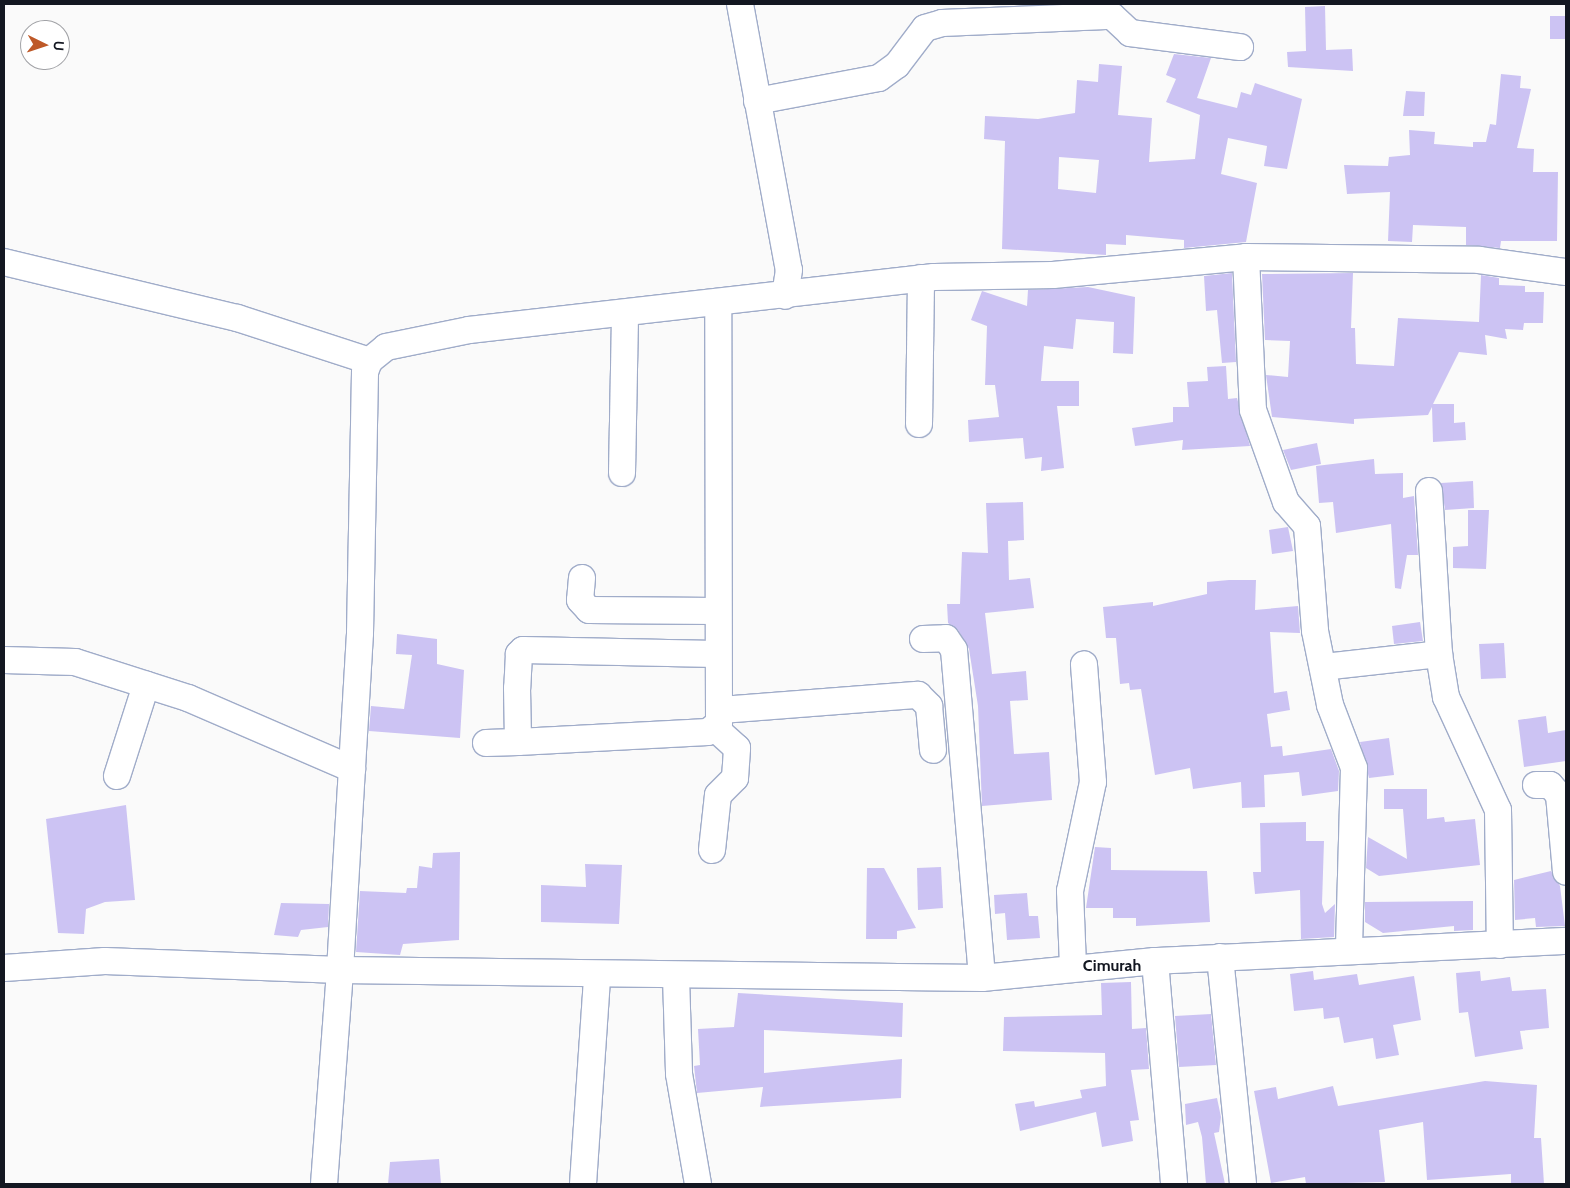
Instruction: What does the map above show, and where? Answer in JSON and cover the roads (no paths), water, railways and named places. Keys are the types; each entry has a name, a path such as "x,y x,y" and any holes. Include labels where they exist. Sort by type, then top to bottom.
{"street":[{"path":"740,4 789,270 785,296"},
{"path":"757,101 879,78 897,65 925,28 942,23 1109,16 1130,33 1240,47"},
{"path":"324,1184 340,970 352,769 364,385 369,361 396,343 469,330 718,304 921,278 1053,275 1246,257 1479,260 1566,272"},
{"path":"1246,257 1253,410 1286,502 1307,526 1315,631 1324,667 1330,704 1349,746 1357,785 1349,950"},
{"path":"4,262 237,318 369,361"},
{"path":"920,424 921,278"},
{"path":"712,850 718,795 735,778 737,748 718,719 716,611 718,304"},
{"path":"622,473 625,313"},
{"path":"1429,491 1438,654 1446,697 1498,810 1500,945"},
{"path":"582,578 580,600 590,610 716,611"},
{"path":"923,638 946,638 954,650 982,978"},
{"path":"518,742 517,688 519,654 523,650 716,654"},
{"path":"1324,667 1438,654"},
{"path":"4,660 75,662 188,698 352,769"},
{"path":"1073,966 1070,891 1093,782 1084,664"},
{"path":"116,776 146,685"},
{"path":"486,743 518,742 918,695 929,706 933,750"},
{"path":"1536,785 1550,785 1559,795 1566,872"},
{"path":"4,968 105,961 340,970 597,976 982,978 1073,966 1349,950 1566,941"},
{"path":"1220,957 1243,1184"},
{"path":"1155,961 1174,1184"},
{"path":"583,1184 597,976"},
{"path":"676,977 679,1074 698,1184"}],"district":[{"name":"Cimurah","path":"1112,966"}]}
